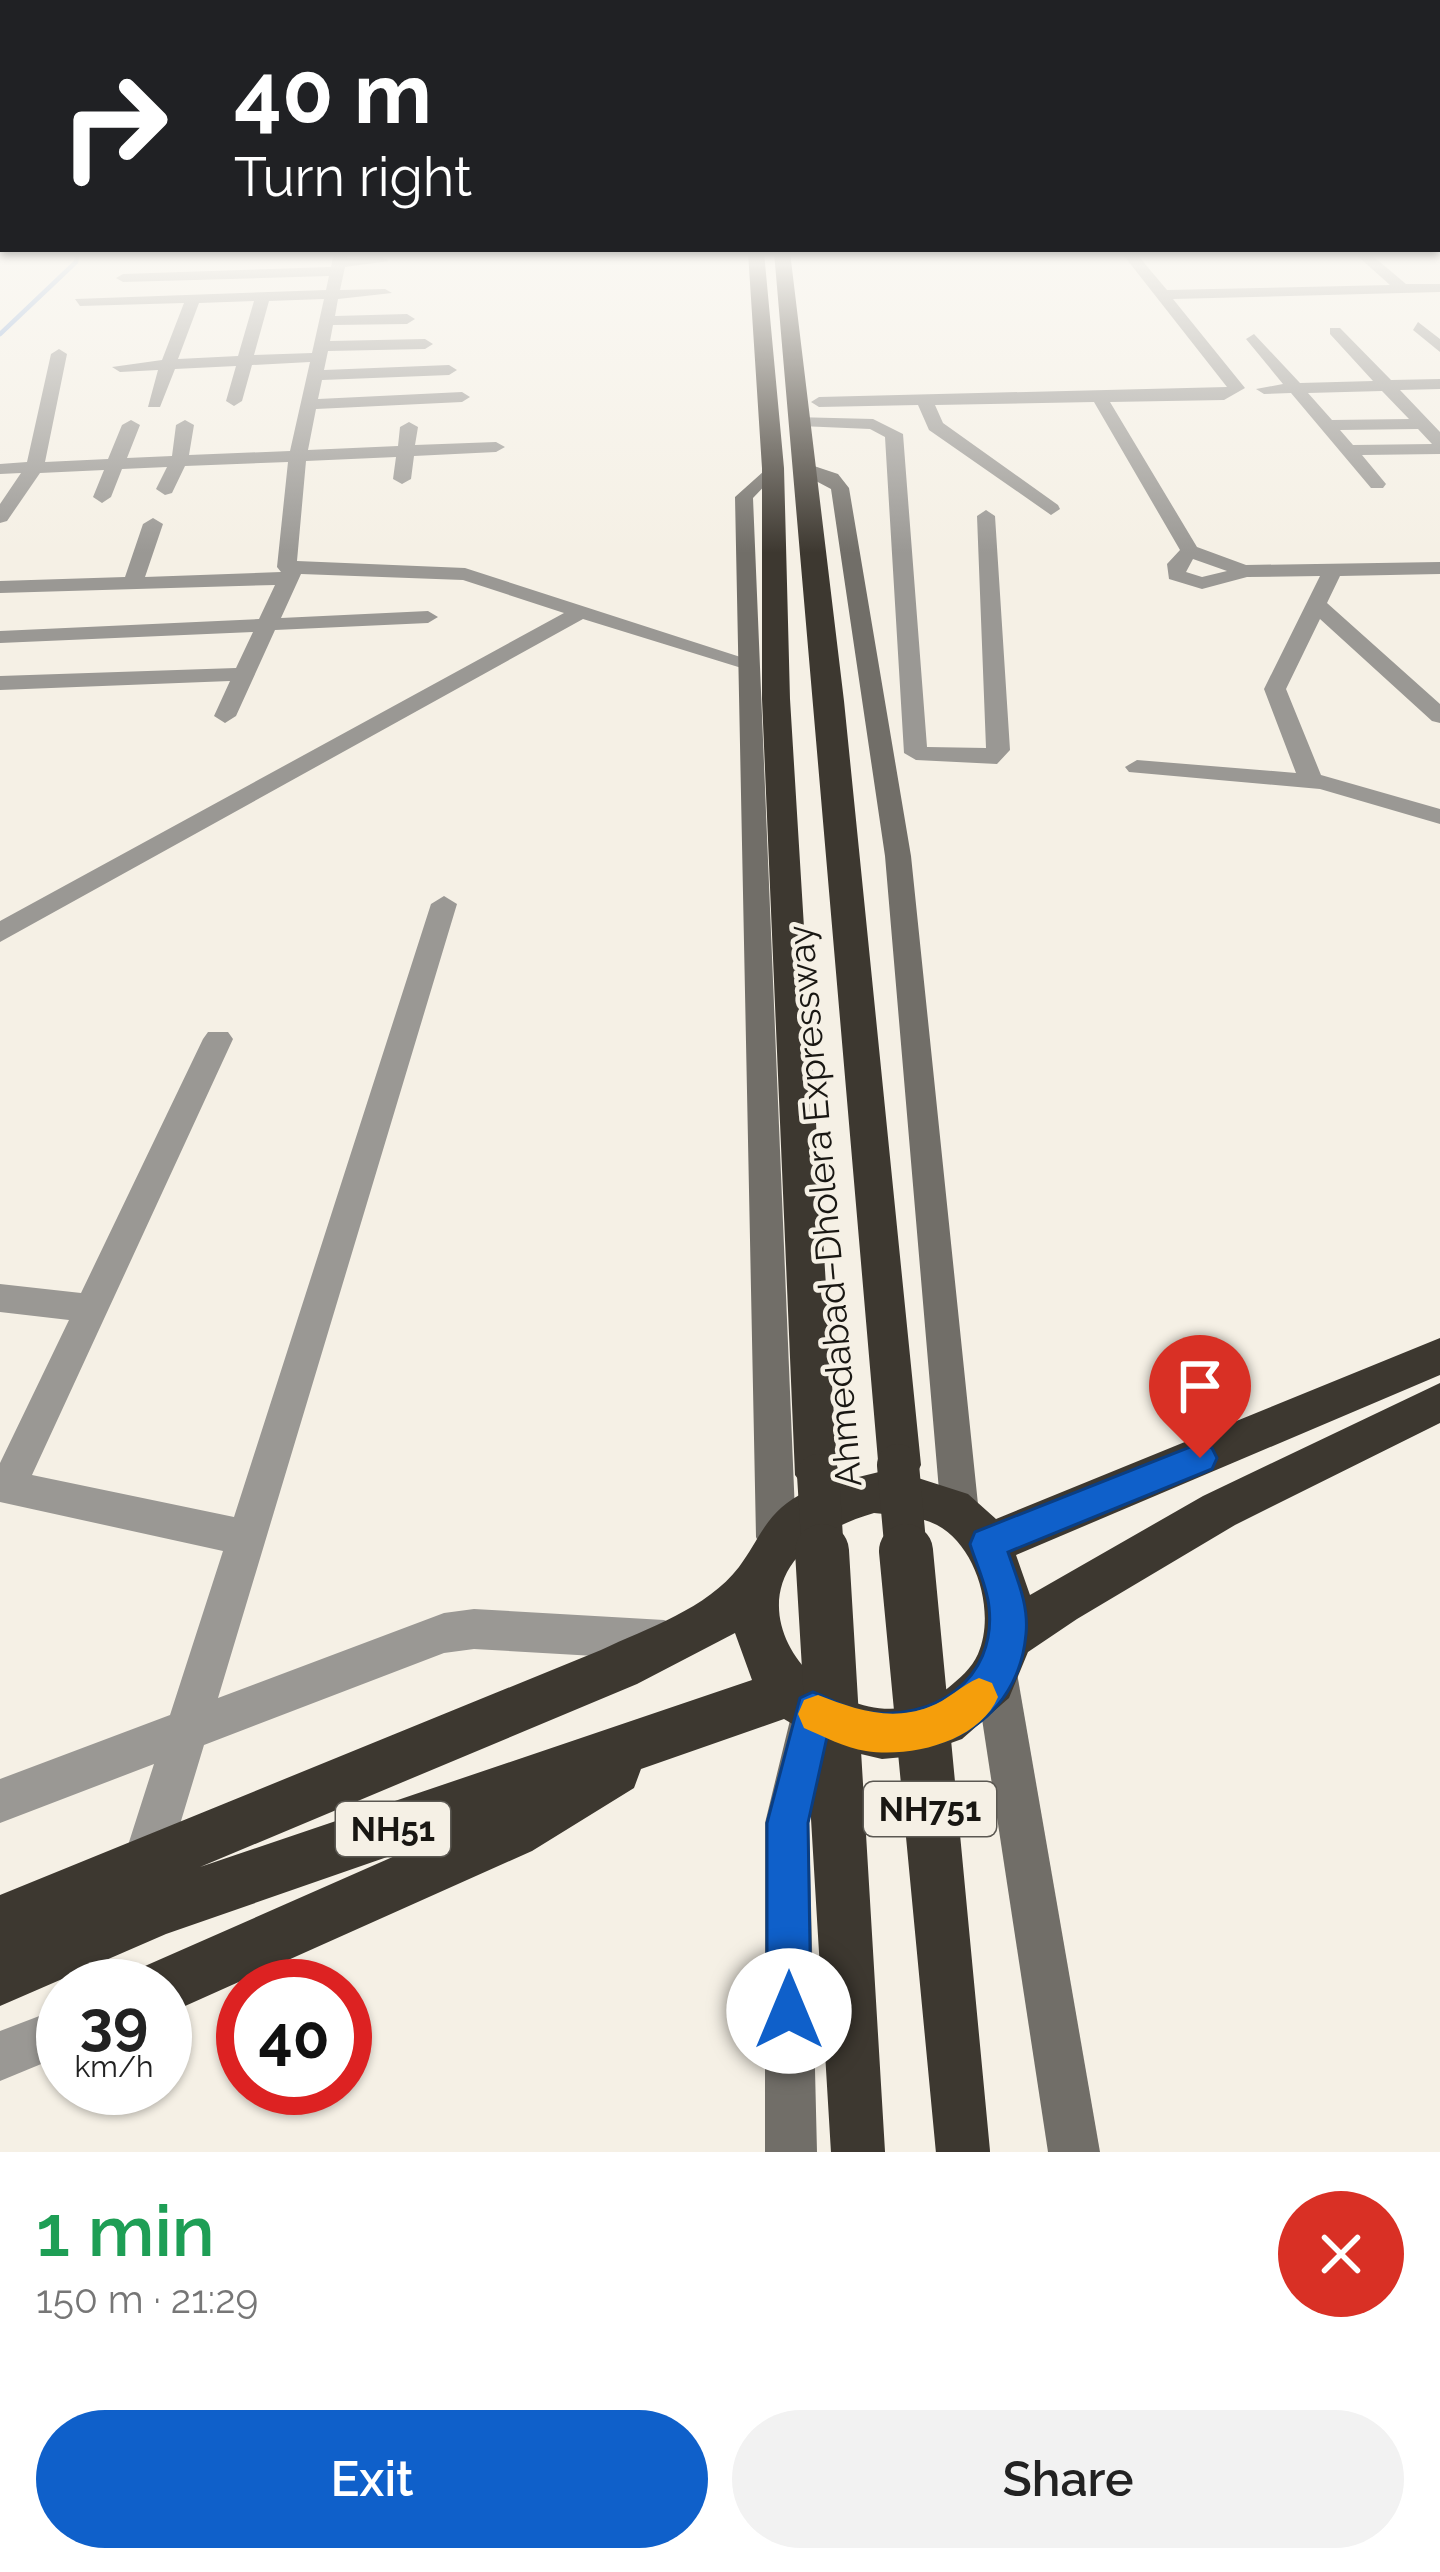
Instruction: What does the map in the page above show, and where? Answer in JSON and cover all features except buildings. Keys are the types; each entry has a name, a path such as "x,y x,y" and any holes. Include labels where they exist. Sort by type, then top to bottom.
{"highway":[{"name":"Ahmedabad–Dholera Expressway","path":"771,352 789,468 898,1465 963,2152"},
{"name":"Ahmedabad–Dholera Expressway","path":"792,352 798,407 789,468 775,674 858,2152"},
{"path":"1002,1655 1007,1605 974,1529 1440,1356"},
{"path":"766,1560 755,1627 768,1661 802,1702 862,1732 903,1734 942,1724 974,1703 1002,1655 1108,1569 1197,1518 1440,1402"},
{"name":"NH51","path":"0,1923 674,1641 720,1616 807,1510 839,1497 874,1492 924,1498 974,1529"},
{"name":"NH51","path":"0,1977 162,1908 674,1732 802,1702"},
{"path":"192,1974 513,1832 674,1732"}],"street":[{"path":"154,403 175,352"},
{"path":"234,401 249,352"},
{"path":"226,716 291,574 284,559 298,454 321,352"},
{"path":"320,360 370,352"},
{"path":"798,407 1094,394 1224,395 1237,388 1208,352"},
{"path":"1267,352 1377,484"},
{"path":"1356,352 1440,446"},
{"path":"0,517 35,467 59,354"},
{"path":"120,367 320,360 449,370"},
{"path":"1264,389 1440,384"},
{"path":"798,407 1094,394"},
{"path":"1094,394 1190,551 1177,564 1176,575 1192,584 1219,584 1244,571 1440,568"},
{"path":"310,404 462,397"},
{"path":"926,401 935,426 1051,508"},
{"path":"798,407 873,424 894,434 916,753"},
{"path":"1328,425 1424,424"},
{"path":"102,496 131,425"},
{"path":"165,489 180,460 185,425"},
{"path":"401,479 409,428"},
{"path":"0,469 404,451 497,439 494,474"},
{"path":"1348,450 1440,446"},
{"path":"766,1560 744,496 789,468 832,478 840,488 898,856 974,1529"},
{"path":"879,752 989,760 998,750 986,516"},
{"path":"79,680 153,524"},
{"path":"1311,781 1275,689 1333,570"},
{"path":"0,587 291,574 465,574 748,663"},
{"path":"1316,604 1440,716"},
{"path":"0,933 217,809 456,688 581,612"},
{"path":"0,637 428,617"},
{"path":"0,682 244,674"},
{"path":"1137,767 1311,781 1440,817"},
{"path":"145,1864 444,904"},
{"path":"218,1039 4,1485 246,1538"},
{"path":"0,1298 91,1309"},
{"path":"0,1801 444,1633 474,1629 674,1641"},
{"path":"1002,1655 1074,2152"},
{"path":"790,2152 787,1823 802,1702"},
{"path":"0,2056 36,2042"}],"slow traffic":[{"path":"818,1714 862,1732 903,1734 942,1724 979,1697"}],"route":[{"path":"789,2011 787,1823 813,1712 862,1732 903,1734 942,1724 974,1703 996,1672 1008,1637 1007,1605 988,1544 1200,1458"}]}
